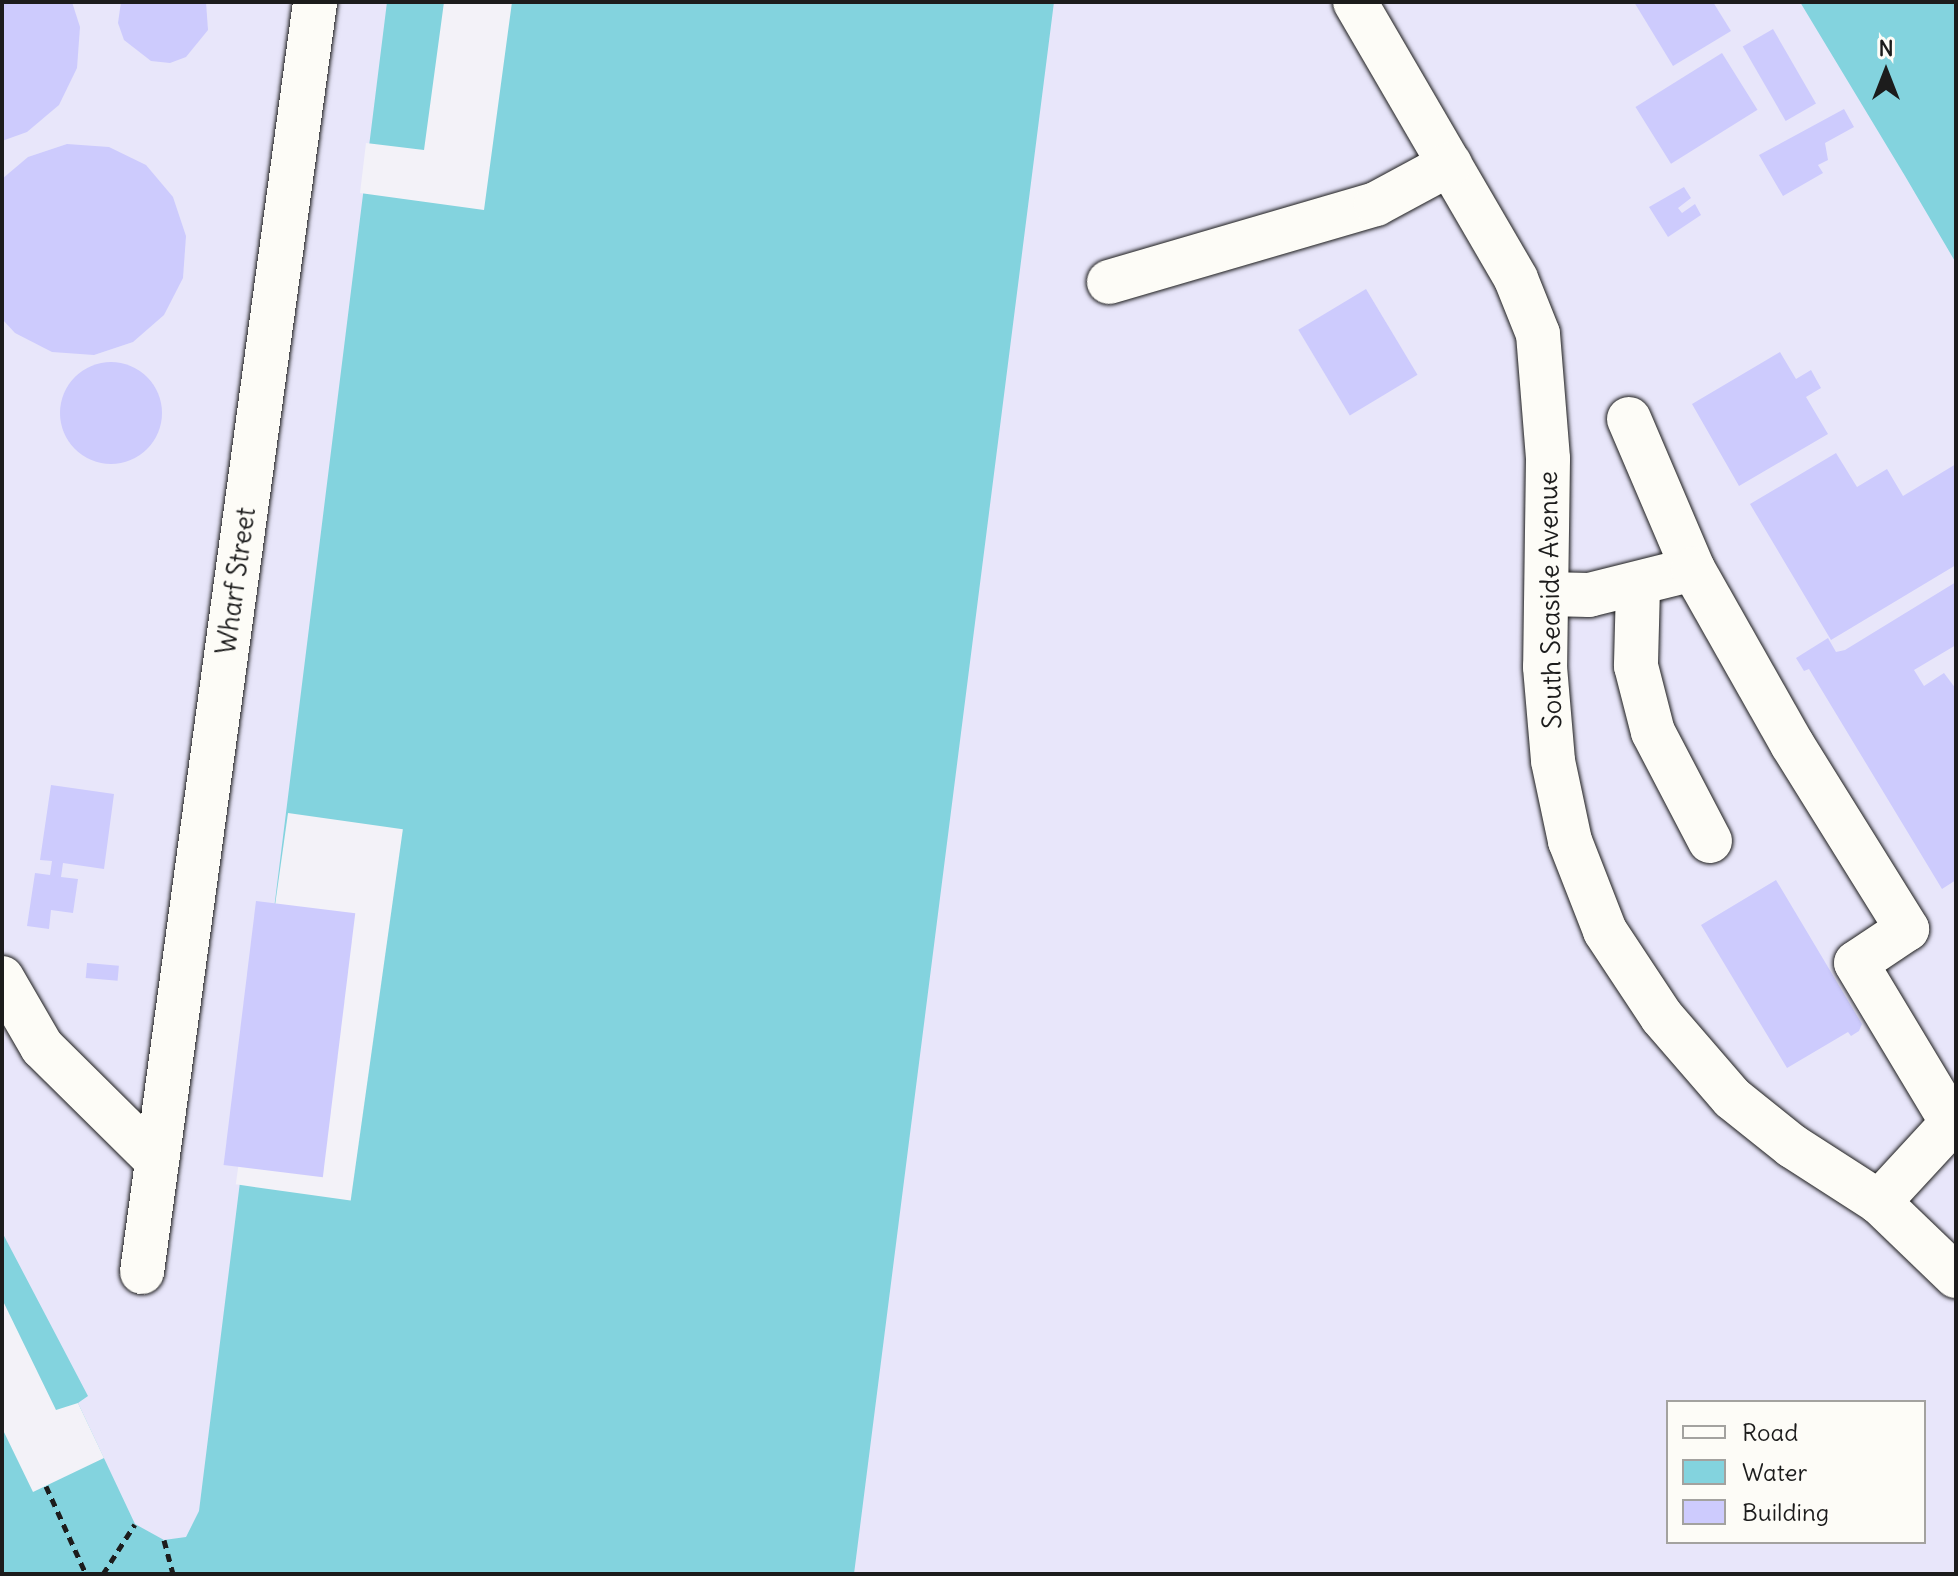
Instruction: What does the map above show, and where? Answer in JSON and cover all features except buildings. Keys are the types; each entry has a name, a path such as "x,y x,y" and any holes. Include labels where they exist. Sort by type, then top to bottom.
{"street":[{"name":"Wharf Street","path":"142,1272 315,2"},
{"name":"South Seaside Avenue","path":"1355,2 1516,279 1538,334 1548,459 1545,667 1553,761 1570,841 1605,931 1646,996 1732,1098 1792,1146 1879,1202 1956,1276"},
{"path":"1109,282 1376,204 1450,164"},
{"path":"1629,419 1693,569 1792,744 1907,929 1856,963 1952,1123 1879,1202"},
{"path":"1547,594 1589,595 1638,587 1693,569"},
{"path":"1638,587 1636,666 1653,732 1710,841"},
{"path":"2,978 42,1047 157,1161"}],"path":[{"path":"46,1486 86,1574"},
{"path":"103,1574 135,1524"},
{"path":"164,1540 173,1574"}],"shaded area":[{"path":"2,2 1956,2 1956,1574 2,1574"}],"water":[{"path":"387,2 1054,2 854,1574 2,1574 2,1232 88,1396 78,1403 135,1524 164,1540 186,1537 199,1511"},
{"path":"1800,2 1956,2 1956,263 1905,176"}],"pier":[{"path":"444,2 512,2 484,210 360,193 366,143 424,150"},
{"path":"288,813 403,829 351,1200 236,1184"},
{"path":"2,1299 56,1410 78,1403 104,1458 33,1492 2,1428"}]}
